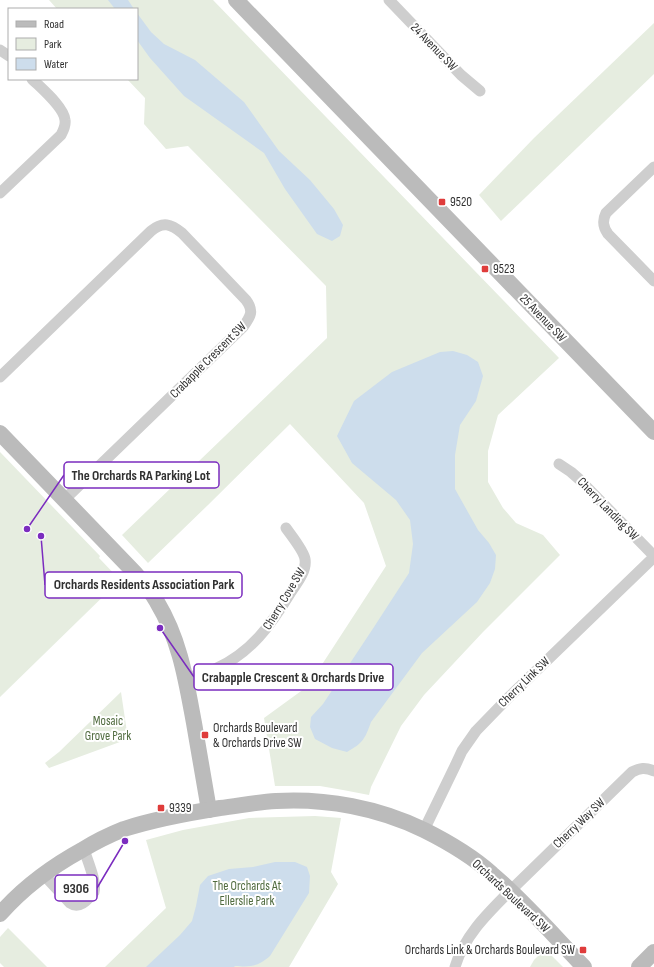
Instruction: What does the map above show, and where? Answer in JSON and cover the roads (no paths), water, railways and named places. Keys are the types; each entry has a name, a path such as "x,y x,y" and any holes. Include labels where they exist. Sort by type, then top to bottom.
{"street":[{"name":"25 Avenue SW","path":"236,0 654,432"},
{"name":"25 Avenue SW","path":"245,0 299,65"},
{"name":"24 Avenue SW","path":"389,0 461,75 480,91"},
{"path":"0,193 61,135 64,129 66,120 57,104 33,80"},
{"path":"654,167 606,213 603,222 603,226 608,234 654,281"},
{"name":"Crabapple Crescent SW","path":"0,376 151,231 160,225 172,226 182,234 249,304 251,313 244,327 64,500"},
{"path":"0,433 131,568 148,588 160,607 178,648 186,678 209,810"},
{"name":"Cherry Landing SW","path":"559,464 579,479 654,556"},
{"name":"Cherry Cove SW","path":"186,678 214,670 233,660 257,640 278,614 301,576 305,563 303,552 286,528"},
{"name":"Cherry Link SW","path":"424,830 456,764 466,745 476,731 654,556"},
{"name":"Cherry Way SW","path":"455,967 462,950 474,931 510,891 632,772 640,768 646,768 654,771"},
{"name":"Orchards Boulevard SW","path":"0,914 11,902 43,874 65,859 96,842 124,830 154,821 209,810 276,801 320,802 367,809 389,815 424,830 446,842 491,872 584,967"},
{"path":"43,874 70,903 74,905 81,904 94,892 95,889 95,883 84,848"},
{"path":"639,967 654,952"}],"water":[{"path":"108,0 128,0 133,8 114,8"},
{"path":"138,14 151,32 164,44 195,60 244,102 279,151 310,180 334,209 343,225 340,236 332,241 317,234 285,189 264,153 184,96 150,58 138,41"},
{"path":"453,351 467,355 478,362 483,376 476,401 460,425 455,455 455,489 478,530 489,543 496,555 495,569 490,583 477,602 422,653 371,722 363,740 347,752 332,748 315,739 310,727 311,717 323,704 409,573 413,544 410,520 396,500 352,463 337,436 354,401 392,372 440,352"},
{"path":"275,862 295,862 307,867 310,876 309,893 270,956 257,964 250,966 146,967 180,935 192,921 200,885 208,876 229,869 253,867"}],"place":[{"name":"9520","path":"442,202"},
{"name":"9523","path":"485,269"},
{"name":"The Orchards RA Parking Lot","path":"27,529"},
{"name":"Orchards Residents Association Park","path":"41,536"},
{"name":"Crabapple Crescent & Orchards Drive","path":"160,628"},
{"name":"Orchards Boulevard & Orchards Drive SW","path":"205,735"},
{"name":"9339","path":"161,808"},
{"name":"9306","path":"125,841"},
{"name":"Orchards Link & Orchards Boulevard SW","path":"583,950"}],"park label":[{"name":"Mosaic Grove Park","path":"108,728"},
{"name":"The Orchards At Ellerslie Park","path":"247,894"}]}
